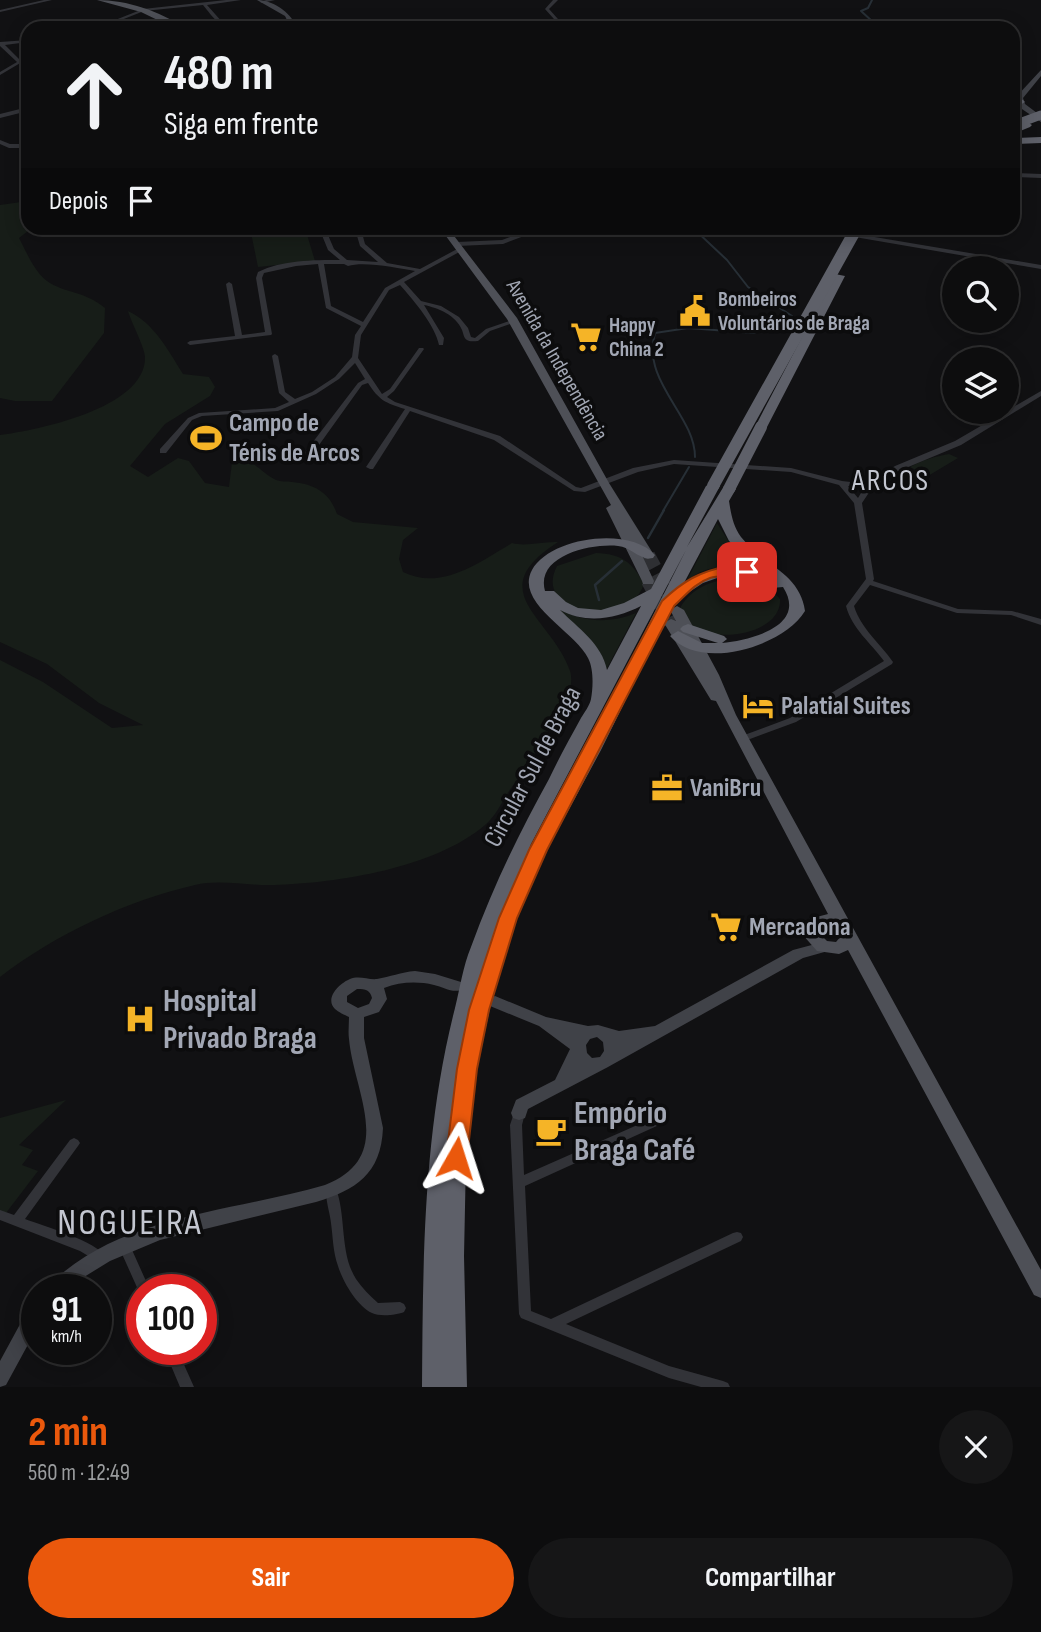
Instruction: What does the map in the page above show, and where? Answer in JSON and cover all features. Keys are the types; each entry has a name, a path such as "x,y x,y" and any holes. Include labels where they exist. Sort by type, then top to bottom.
{"highway":[{"path":"1020,125 1041,120"},
{"path":"1020,141 1041,140"},
{"name":"Circular Sul de Braga","path":"434,1387 434,1240 443,1113 461,1017 486,924 522,844 598,702 622,662 670,611 713,486 829,272 860,235"},
{"name":"Circular Sul de Braga","path":"455,1387 453,1255 456,1158 467,1069 485,990 508,918 538,850 670,611 694,548 725,495 862,235"},
{"path":"708,665 723,643 778,633 791,623 799,606 790,587 730,535 725,495"},
{"path":"621,527 604,545 565,557 551,566 544,582 550,596 573,611 604,615 629,609 670,611 723,643"},
{"path":"598,702 600,678 596,657 578,634 545,604 535,584 538,571 555,555 632,538 642,557"},
{"path":"604,545 642,557"},
{"path":"727,571 763,577 785,594 788,611 775,626 756,634 693,651 670,611 696,579 727,571"}],"main road":[{"path":"101,0 143,10 166,21"},
{"name":"Avenida da Independência","path":"450,235 514,321 632,538"},
{"name":"Avenida da Independência","path":"603,483 621,527 632,538"},
{"path":"642,557 670,611"},
{"path":"693,651 708,665 729,715"},
{"path":"693,651 841,923 848,930 831,943"},
{"path":"825,894 820,920 810,930 865,965 1041,1289"},
{"path":"820,920 841,923"}],"street":[{"path":"0,11 50,0"},
{"path":"115,21 143,10 239,0"},
{"path":"261,1 273,0"},
{"path":"556,0 547,9 548,14 556,21"},
{"path":"261,1 295,21"},
{"path":"204,4 218,21"},
{"path":"0,44 21,42"},
{"path":"0,44 20,62 0,74"},
{"path":"1020,92 1041,71"},
{"path":"1020,101 1041,120"},
{"path":"0,116 21,111"},
{"path":"0,142 9,146 21,146"},
{"path":"1020,175 1041,176"},
{"path":"326,235 331,250 348,264"},
{"path":"360,235 362,245 385,265"},
{"path":"163,451 190,419 201,414 259,413 294,402 337,378 355,358 358,335 387,289 459,247 503,242 522,235"},
{"path":"855,235 1041,267"},
{"path":"321,264 328,307 364,325"},
{"path":"190,343 269,334 261,272 272,268 348,264 385,265 418,270"},
{"path":"401,282 419,303 441,338 441,344"},
{"path":"229,284 239,338"},
{"path":"419,303 430,304 449,313 465,329 469,339 476,340 488,330 514,321"},
{"path":"382,397 392,390 421,349"},
{"path":"275,356 282,393 294,402"},
{"path":"355,358 382,397 505,441 574,489 582,490 657,464 706,462 791,470 842,483 869,486"},
{"path":"306,457 360,384 368,380"},
{"path":"858,503 869,486 898,468 958,443 1041,393"},
{"path":"370,467 409,408"},
{"path":"742,739 793,720 889,662 876,642 852,620 850,606 868,582 858,503 842,483"},
{"path":"868,582 957,611 1012,612 1041,622"},
{"path":"723,1387 669,1372 525,1314 516,1125 522,1105 798,954 831,943"},
{"path":"374,986 379,994 378,1003 369,1011 357,1014 344,1009 340,994 354,983 374,986 393,978 414,975 456,986"},
{"path":"495,1002 544,1022 598,1034 619,1037 660,1030"},
{"path":"72,1274 124,1245 331,1190 363,1170 375,1142 356,1038 357,1014"},
{"path":"544,1022 577,1048 587,1062 607,1060"},
{"path":"561,1085 584,1035 598,1034 615,1048 607,1060"},
{"path":"519,1183 655,1122"},
{"path":"16,1222 47,1176 74,1143"},
{"path":"331,1190 338,1250 345,1275 359,1297 376,1310 400,1308"},
{"path":"0,1215 84,1247 100,1256"},
{"path":"553,1324 737,1237"},
{"path":"124,1245 137,1274"},
{"path":"0,1379 21,1340"},
{"path":"177,1365 187,1387"}],"shaded area":[{"path":"21,202 23,235 19,238 36,269 45,279 90,298 105,308 104,333 52,401 15,401 0,398 0,205"},
{"path":"251,235 307,235 315,261 258,267"},
{"path":"128,311 153,330 183,374 209,377 215,387 210,396 165,424 130,466 148,477 178,458 189,461 205,483 229,487 232,462 239,458 245,460 276,480 300,483 321,491 330,500 337,514 353,522 418,528 403,540 399,559 403,572 417,577 431,578 459,572 512,543 558,542 535,560 524,576 523,591 528,605 561,652 570,671 571,684 567,700 550,734 492,818 464,840 413,862 356,876 299,884 204,883 169,892 118,910 68,933 0,977 0,660 43,682 112,728 143,725 99,703 47,664 0,642 0,435 63,422 110,403 128,390 141,375 145,357"},
{"path":"949,454 958,458 928,476 910,467 930,459"},
{"path":"717,523 733,548 771,576 727,567 705,570 686,582"},
{"path":"596,553 619,557 635,570 644,584 635,598 621,607 603,611 569,605 558,596 553,583 557,566"},
{"path":"735,578 765,587 780,599 778,611 770,621 759,628 731,635 703,631 693,626 680,608 691,594 704,586"},
{"path":"553,605 573,615 593,620 614,619 636,613 605,672"},
{"path":"66,1100 19,1145 33,1150 22,1165 38,1171 6,1213 0,1211 0,1118"}],"waterway":[{"path":"872,0 868,8 861,11 872,21"},
{"path":"695,457 687,427 655,367 655,333 688,328 754,333 792,316 748,287 727,260 700,235"},
{"path":"663,511 689,467"},
{"path":"648,538 664,510"},
{"path":"599,600 595,585 622,561"}],"tunnel":[{"path":"648,555 677,610"},
{"path":"648,581 671,623"}],"place":[{"name":"Bombeiros Voluntários de Braga","path":"695,311"},
{"name":"Happy China 2","path":"586,337"},
{"name":"Campo de Ténis de Arcos","path":"206,438"},
{"name":"Palatial Suites","path":"758,706"},
{"name":"VaniBru","path":"667,788"},
{"name":"Mercadona","path":"726,927"},
{"name":"Hospital Privado Braga","path":"140,1019"},
{"name":"Empório Braga Café","path":"551,1131"}],"district":[{"name":"ARCOS","path":"891,481"},
{"name":"NOGUEIRA","path":"130,1223"}],"route":[{"path":"456,1158 467,1069 479,1010 508,918 538,850 668,604 689,584 705,575 727,571 747,572"}]}
